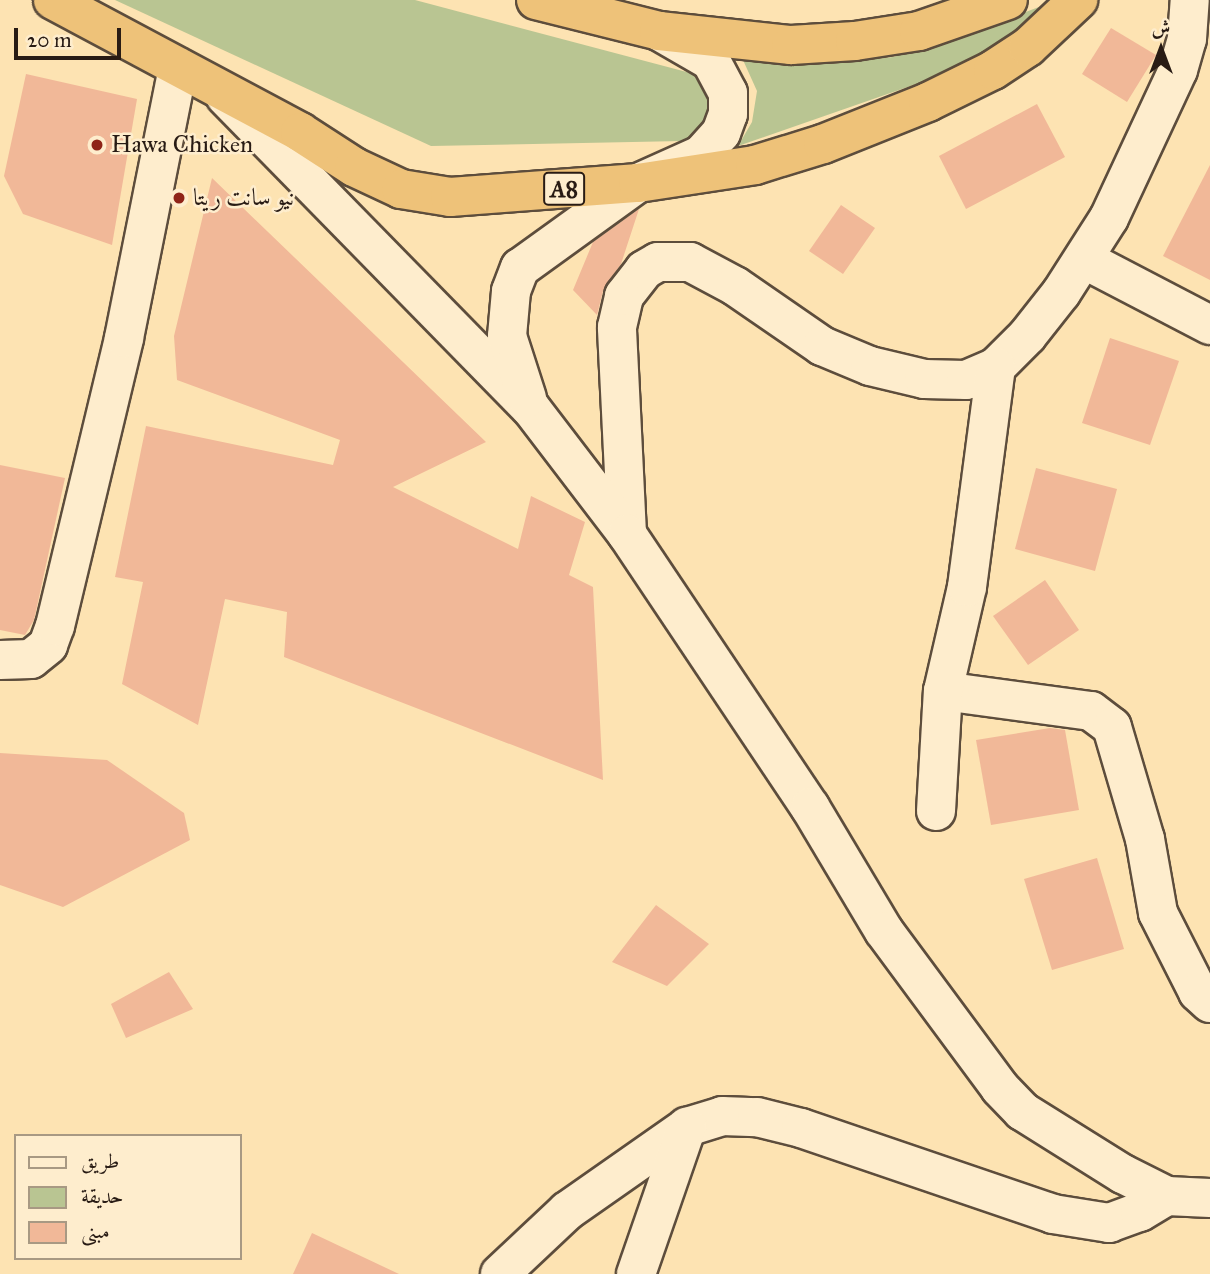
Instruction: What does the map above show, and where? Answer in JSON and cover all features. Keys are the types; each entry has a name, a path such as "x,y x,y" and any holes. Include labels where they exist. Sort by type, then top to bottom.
{"highway":[{"name":"A8","path":"53,0 300,132 354,167 401,188 450,197 638,183 755,165 857,132 993,70 1028,47 1078,0"},
{"path":"536,0 659,31 725,40 823,44 919,31 1008,0"}],"street":[{"path":"627,534 617,327 624,296 644,270 658,262 690,262 711,271 822,346 870,366 924,379 966,380 996,367 1027,336 1084,260 1130,176 1178,70 1187,40 1190,0"},
{"path":"530,407 507,336 511,291 520,268 638,183 701,155 721,133 728,114 728,93 711,61 659,31"},
{"path":"0,660 31,659 48,645 55,626 124,338 178,67"},
{"path":"216,87 530,407 627,534 810,807 884,931 1000,1088 1022,1111 1077,1147 1167,1196 1210,1198"},
{"path":"1084,260 1210,325"},
{"path":"936,811 943,691 967,587 996,367"},
{"path":"943,691 1091,711 1112,727 1145,839 1158,913 1198,992 1210,1003"},
{"path":"500,1274 568,1211 687,1127 722,1116 757,1116 801,1128 1002,1199 1054,1214 1109,1223 1140,1212 1167,1196"},
{"path":"636,1274 687,1127"}],"green space":[{"path":"115,0 415,0 698,75 711,93 708,115 701,131 682,141 431,146"},
{"path":"1057,0 1017,32 975,57 922,82 738,146 752,122 757,91 743,60 829,64 893,57 956,39"}],"building":[{"path":"1111,28 1156,55 1127,102 1082,74"},
{"path":"26,74 137,99 112,245 23,214 4,176"},
{"path":"1037,104 1065,157 966,209 939,156"},
{"path":"1210,165 1210,280 1163,256"},
{"path":"212,178 486,442 393,487 518,549 531,496 585,522 569,575 593,587 603,780 284,657 287,612 225,599 198,725 122,684 143,582 115,577 146,426 333,465 340,440 177,380 174,336"},
{"path":"841,205 875,228 843,274 809,251"},
{"path":"639,209 621,264 603,291 597,315 573,290 593,242"},
{"path":"1110,338 1179,361 1150,445 1082,423"},
{"path":"0,465 65,478 34,620 25,635 0,630"},
{"path":"1036,468 1117,489 1095,571 1015,549"},
{"path":"1045,580 1079,630 1028,665 993,616"},
{"path":"1050,728 1065,730 1079,810 991,825 976,740"},
{"path":"0,753 107,760 184,813 190,840 63,907 0,885"},
{"path":"1097,858 1124,949 1052,970 1024,879"},
{"path":"656,905 709,944 667,986 612,962"},
{"path":"169,972 193,1009 126,1038 111,1004"},
{"path":"312,1233 399,1274 293,1274"}],"place":[{"name":"Hawa Chicken","path":"97,145"},
{"name":"نيو سانت ريتا","path":"179,198"}]}
